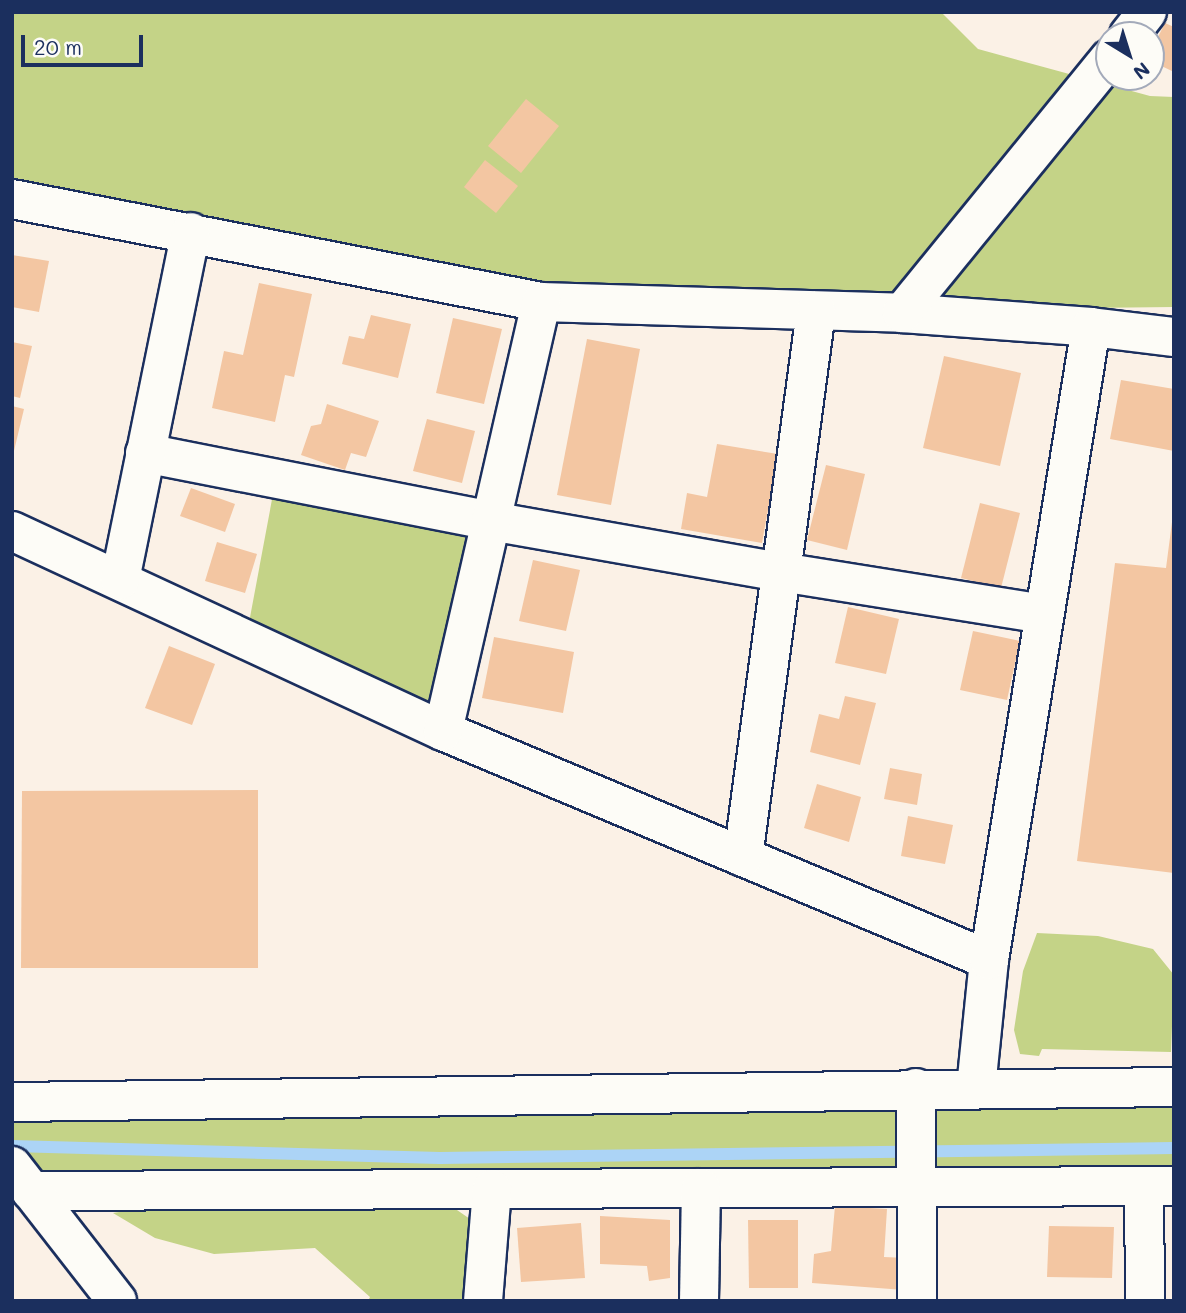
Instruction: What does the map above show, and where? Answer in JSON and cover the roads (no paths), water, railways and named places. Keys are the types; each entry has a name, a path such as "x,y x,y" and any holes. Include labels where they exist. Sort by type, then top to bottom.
{"street":[{"path":"902,313 1095,77"},
{"path":"12,199 541,302 902,313 1091,327 1174,337"},
{"path":"120,580 191,232"},
{"path":"443,731 541,302"},
{"path":"743,857 816,311"},
{"path":"976,1088 989,960 1091,327"},
{"path":"145,453 491,521 781,572 1044,614"},
{"path":"12,531 443,731 989,960"},
{"path":"12,1102 916,1088 1174,1087"},
{"path":"916,1088 917,1301"},
{"path":"18,1176 492,1189 1159,1186 1145,1301"},
{"path":"18,1176 117,1301"},
{"path":"699,1301 701,1188"},
{"path":"483,1301 492,1189"}],"waterway":[{"path":"12,1146 440,1158 1174,1148"}]}
